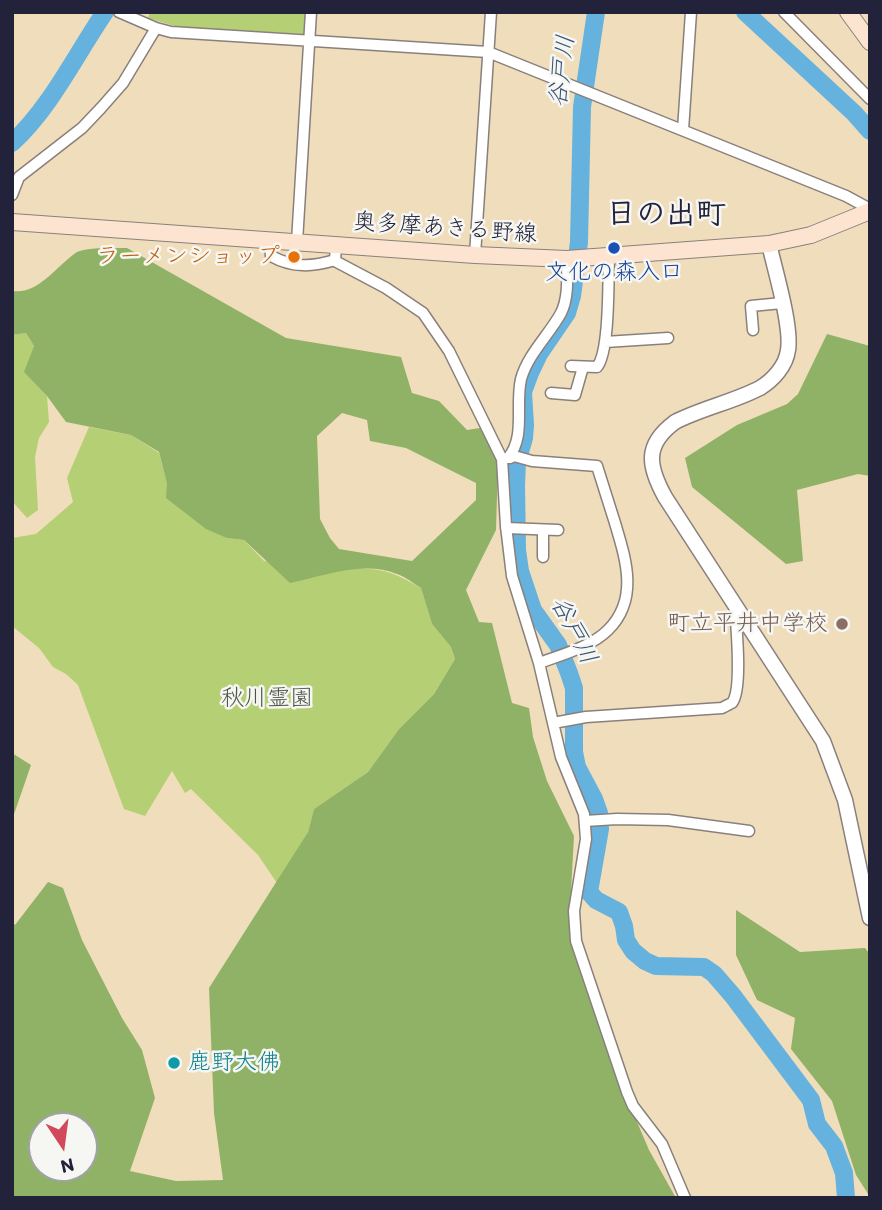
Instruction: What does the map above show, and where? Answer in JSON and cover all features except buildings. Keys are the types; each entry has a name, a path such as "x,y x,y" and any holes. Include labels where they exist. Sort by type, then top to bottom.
{"main road":[{"path":"848,12 870,42"},
{"name":"奥多摩あきる野線","path":"12,222 297,242 336,253 568,259 769,244 811,234 870,210"}],"street":[{"path":"119,12 171,32 488,52 846,196 870,210"},
{"path":"297,242 311,12"},
{"path":"475,255 491,12"},
{"path":"683,130 691,12"},
{"path":"784,12 870,99"},
{"path":"12,195 19,177 82,128 123,83 151,26"},
{"path":"270,240 271,256 284,263 299,266 317,265 336,253 423,313 449,351 506,458 514,528 512,576 540,663 564,767 578,796 585,821 586,839 574,911 576,941 627,1092 633,1106 662,1144 685,1198"},
{"path":"769,244 788,333 788,351 779,370 759,388 675,422 664,430 653,449 651,461 658,485 823,741 845,800 870,918"},
{"path":"571,366 597,367 601,362 605,342 609,257"},
{"path":"506,458 520,424 519,397 522,377 561,313 566,300 568,259"},
{"path":"753,330 751,306 782,303"},
{"path":"605,342 668,338"},
{"path":"551,393 575,395 583,367"},
{"path":"506,458 514,456 532,461 597,466 628,570 628,590 622,612 608,631 592,642 540,663"},
{"path":"514,528 558,530"},
{"path":"542,557 543,530"},
{"path":"554,723 586,717 722,708 732,703 738,673 735,604"},
{"path":"585,821 668,820 749,831"},
{"path":"662,1144 675,1153"}],"green space":[{"path":"150,12 306,12 304,34 178,27 148,18"},
{"path":"127,248 286,338 401,357 412,393 439,401 467,430 480,428 498,461 496,530 466,590 479,622 492,623 512,703 529,708 533,737 547,781 574,836 569,928 617,1075 649,1150 676,1198 12,1198 12,920 15,925 48,882 63,888 82,940 122,1018 142,1050 155,1098 130,1171 176,1181 223,1180 214,1113 209,988 308,832 314,809 368,772 399,729 434,694 455,659 451,647 432,624 421,588 412,582 384,570 357,569 290,583 244,540 227,538 206,529 166,498 167,484 159,452 131,435 66,422 47,396 24,372 34,346 26,333 12,335 12,291 22,291 39,284 77,252","holes":["342,413 367,420 370,441 406,448 476,483 476,500 412,561 339,549 320,519 317,436"]},
{"path":"26,333 34,346 25,372 47,396 49,422 39,438 35,457 38,510 27,518 12,501 12,335"},
{"path":"827,334 870,346 870,476 858,474 797,490 803,561 786,564 692,487 685,458 737,425 787,404 798,394"},
{"name":"秋川霊園","path":"89,427 131,435 159,453 167,484 227,538 244,540 264,561 381,570 421,588 432,624 451,647 455,659 434,694 399,729 368,772 314,809 308,832 277,883 258,855 191,789 185,793 172,771 145,816 124,809 78,685 53,667 39,648 12,626 12,538 36,534 73,502 67,478"},
{"path":"12,753 31,765 12,820"},
{"path":"736,910 800,952 865,948 870,954 870,1197 856,1175 832,1101 791,1049 795,1018 757,1000 736,955"}],"waterway":[{"path":"12,143 39,114 105,12"},
{"name":"谷戸川","path":"596,12 582,107 579,242 572,296 567,313 539,354 523,392 525,425 517,462 516,485 520,571 533,610 558,645 574,688 574,752 577,767 599,813 600,829 589,892 596,900 619,912 626,940 633,951 645,961 656,966 704,967 714,974 733,996 811,1100 817,1124 834,1146 844,1173 846,1198"},
{"path":"745,12 870,131"}],"place":[{"name":"文化の森入口","path":"614,248"},
{"name":"ラーメンショップ","path":"294,257"},
{"name":"町立平井中学校","path":"842,624"},
{"name":"鹿野大佛","path":"174,1063"}],"district":[{"name":"日の出町","path":"666,215"}]}
